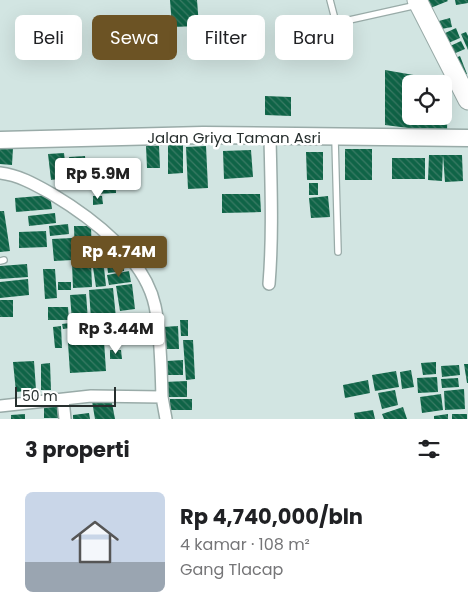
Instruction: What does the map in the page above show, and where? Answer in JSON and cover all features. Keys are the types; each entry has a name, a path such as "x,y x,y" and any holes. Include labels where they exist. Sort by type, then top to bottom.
{"main road":[{"path":"418,2 468,100"}],"street":[{"name":"Jalan Griya Taman Asri","path":"0,140 203,136 468,138"},
{"path":"268,284 271,253 272,201 270,137"},
{"path":"0,173 22,178 70,206 106,232 134,264 148,286 155,306 160,347 162,397 166,419"},
{"path":"0,406 91,396 162,397"},
{"path":"63,400 65,419"}],"lane":[{"path":"330,0 336,23 418,2"},
{"path":"335,137 338,252"}],"building":[{"path":"170,0 197,0 198,15 187,15 187,26 177,27 177,15 171,15"},
{"path":"424,0 447,0 448,1 428,9"},
{"path":"455,0 468,0 468,3 456,5"},
{"path":"450,18 452,27 436,30 435,22"},
{"path":"456,28 460,38 446,44 443,34"},
{"path":"466,32 468,36 468,50 461,34"},
{"path":"461,41 465,49 451,55 448,47"},
{"path":"460,56 467,74 458,77 451,60"},
{"path":"385,70 414,75 402,75 402,125 447,125 447,133 385,125"},
{"path":"265,96 291,97 291,116 265,115"},
{"path":"168,145 183,145 183,173 168,174"},
{"path":"146,146 159,146 160,168 147,168"},
{"path":"206,146 208,188 188,189 186,147"},
{"path":"0,148 13,148 12,165 0,164"},
{"path":"345,149 372,149 372,180 345,180"},
{"path":"251,150 253,177 224,179 223,151"},
{"path":"306,152 323,152 323,180 307,180"},
{"path":"64,153 67,178 51,180 48,154"},
{"path":"429,155 443,155 442,181 428,180"},
{"path":"443,155 462,155 463,181 445,182"},
{"path":"85,156 87,178 71,180 69,157"},
{"path":"392,158 425,158 425,179 392,179"},
{"path":"112,162 114,185 94,187 92,164"},
{"path":"309,183 318,183 318,195 309,195"},
{"path":"116,188 116,193 95,194 95,189"},
{"path":"222,194 260,194 261,212 222,213"},
{"path":"50,195 52,209 16,212 15,198"},
{"path":"93,196 102,196 103,204 93,205"},
{"path":"328,196 330,217 311,218 309,198"},
{"path":"0,211 4,211 10,251 0,252"},
{"path":"55,213 56,223 29,226 28,216"},
{"path":"68,224 69,234 50,236 49,226"},
{"path":"74,226 91,226 92,258 75,258"},
{"path":"46,231 47,247 19,248 19,232"},
{"path":"72,238 73,260 54,261 52,239"},
{"path":"123,255 124,271 108,273 106,257"},
{"path":"103,259 106,286 96,287 92,261"},
{"path":"91,262 92,287 73,288 72,263"},
{"path":"27,264 28,277 0,279 0,266"},
{"path":"43,269 55,269 57,298 45,299"},
{"path":"129,271 131,282 109,285 107,275"},
{"path":"28,279 29,295 0,298 0,282"},
{"path":"58,282 71,282 71,290 58,290"},
{"path":"132,284 135,309 120,311 116,286"},
{"path":"113,288 116,318 91,319 89,290"},
{"path":"86,294 88,320 72,321 70,295"},
{"path":"0,300 13,300 13,317 0,317"},
{"path":"48,307 68,307 69,320 48,320"},
{"path":"180,320 188,320 188,336 181,336"},
{"path":"78,322 79,327 63,329 62,324"},
{"path":"103,325 104,335 83,336 83,326"},
{"path":"61,326 62,348 55,348 53,327"},
{"path":"178,326 179,349 164,349 163,327"},
{"path":"183,340 193,340 195,379 186,380"},
{"path":"104,341 106,371 70,373 68,343"},
{"path":"110,350 121,350 122,359 110,359"},
{"path":"183,360 183,375 167,375 167,361"},
{"path":"34,361 36,390 16,392 13,362"},
{"path":"436,362 436,374 423,375 421,363"},
{"path":"50,363 51,390 41,390 41,364"},
{"path":"464,364 468,364 468,383 467,383"},
{"path":"459,365 460,375 442,377 441,366"},
{"path":"411,370 414,387 402,389 400,372"},
{"path":"396,371 399,387 375,391 372,375"},
{"path":"437,377 438,392 418,393 417,378"},
{"path":"458,378 459,387 442,388 441,379"},
{"path":"368,380 370,393 345,398 343,385"},
{"path":"187,381 187,397 164,397 164,382"},
{"path":"464,389 465,409 445,410 444,391"},
{"path":"395,390 398,405 382,409 378,393"},
{"path":"441,394 443,410 422,413 420,397"},
{"path":"111,398 115,419 95,419 92,401"},
{"path":"170,399 192,399 192,410 170,410"},
{"path":"44,406 57,406 58,418 44,418"},
{"path":"403,407 407,419 384,419 382,414"},
{"path":"373,410 375,419 355,419 354,413"},
{"path":"89,413 90,419 73,419 73,415"},
{"path":"25,414 25,419 11,419 11,415"},
{"path":"448,414 448,419 434,419 434,416"},
{"path":"452,414 467,414 467,419 452,419"}]}
